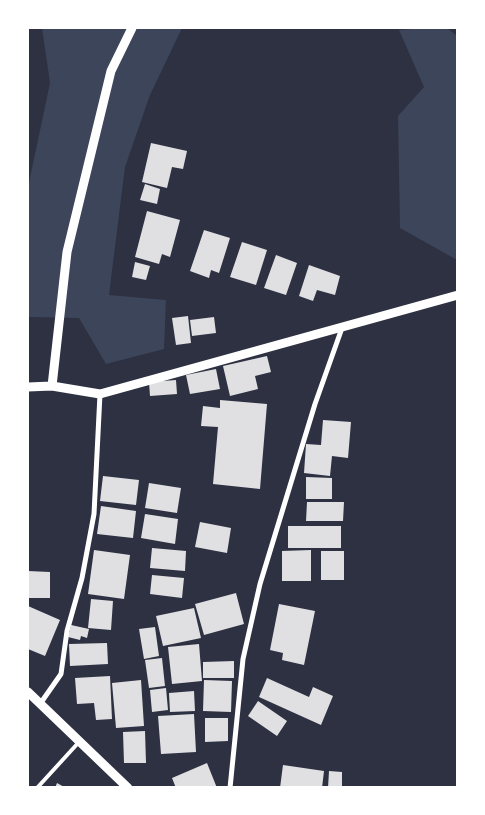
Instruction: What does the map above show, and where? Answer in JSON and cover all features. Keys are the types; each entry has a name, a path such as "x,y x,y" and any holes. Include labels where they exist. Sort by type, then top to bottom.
{"street":[{"path":"52,386 67,252 111,71 132,28"},
{"path":"28,387 52,386 100,394 458,295"},
{"path":"230,788 243,659 260,584 315,404 342,328"},
{"path":"40,704 61,674 67,631 82,578 94,514 100,394"},
{"path":"28,692 128,788"}],"lane":[{"path":"36,788 79,742"}],"shaded area":[{"path":"42,28 182,28 150,95 125,167 109,295 166,300 164,349 106,364 79,318 29,317 28,319 28,187 50,83"},
{"path":"447,28 457,36 457,260 400,228 398,116 424,87 399,30"}],"building":[{"path":"151,143 187,151 183,169 172,167 167,188 142,182"},
{"path":"145,184 160,189 157,204 140,200"},
{"path":"147,211 180,220 170,257 162,254 159,264 135,257"},
{"path":"204,230 230,238 219,273 211,270 209,278 190,271"},
{"path":"242,242 267,250 256,285 230,277"},
{"path":"276,255 297,263 286,295 264,288"},
{"path":"135,262 150,266 146,280 132,277"},
{"path":"309,265 340,276 335,295 317,290 313,301 299,296"},
{"path":"188,316 191,343 176,345 172,318"},
{"path":"214,317 216,333 192,336 190,320"},
{"path":"267,356 271,372 255,376 258,389 230,396 223,366"},
{"path":"216,369 220,389 190,394 186,375"},
{"path":"176,380 177,394 150,396 149,382"},
{"path":"220,400 267,404 260,489 213,484 218,427 201,426 203,406 220,408"},
{"path":"323,420 351,422 348,458 332,456 330,476 304,473 306,444 321,445"},
{"path":"103,476 139,480 136,505 100,501"},
{"path":"306,477 332,478 332,499 306,499"},
{"path":"149,483 181,488 177,513 145,508"},
{"path":"307,502 344,502 343,521 306,521"},
{"path":"101,506 136,511 133,538 97,534"},
{"path":"145,514 178,519 175,544 141,538"},
{"path":"200,522 231,528 227,553 195,547"},
{"path":"288,526 341,526 341,548 288,548"},
{"path":"152,548 186,551 185,571 150,568"},
{"path":"94,550 130,555 124,599 88,594"},
{"path":"311,550 311,581 282,581 282,551"},
{"path":"321,551 344,551 344,580 321,580"},
{"path":"28,571 50,572 50,598 28,598"},
{"path":"152,575 184,578 182,598 150,594"},
{"path":"236,593 244,624 204,635 195,604"},
{"path":"91,599 113,601 111,630 88,628"},
{"path":"279,604 315,611 304,665 282,660 283,653 270,650"},
{"path":"28,606 60,620 45,656 28,649"},
{"path":"194,608 201,638 163,646 156,616"},
{"path":"71,625 89,629 87,638 81,636 80,640 68,637"},
{"path":"155,627 159,656 144,659 139,629"},
{"path":"107,643 108,664 70,666 69,644"},
{"path":"199,644 202,681 172,684 168,647"},
{"path":"162,658 165,686 149,688 145,660"},
{"path":"234,661 234,678 203,678 203,662"},
{"path":"110,676 112,719 96,720 94,703 77,704 75,678"},
{"path":"267,678 309,697 313,687 333,696 321,725 259,697"},
{"path":"141,680 144,726 116,728 112,683"},
{"path":"204,680 232,681 231,712 203,711"},
{"path":"166,688 168,710 152,712 150,690"},
{"path":"194,691 195,711 170,712 169,693"},
{"path":"258,701 287,721 277,736 248,716"},
{"path":"194,714 196,752 161,754 158,716"},
{"path":"205,718 228,718 228,741 205,742"},
{"path":"145,731 146,763 124,763 123,732"},
{"path":"207,763 217,788 176,788 172,778"},
{"path":"283,765 324,771 322,788 280,788"},
{"path":"329,771 342,772 342,788 328,788"},
{"path":"57,783 66,788 55,788"}]}
